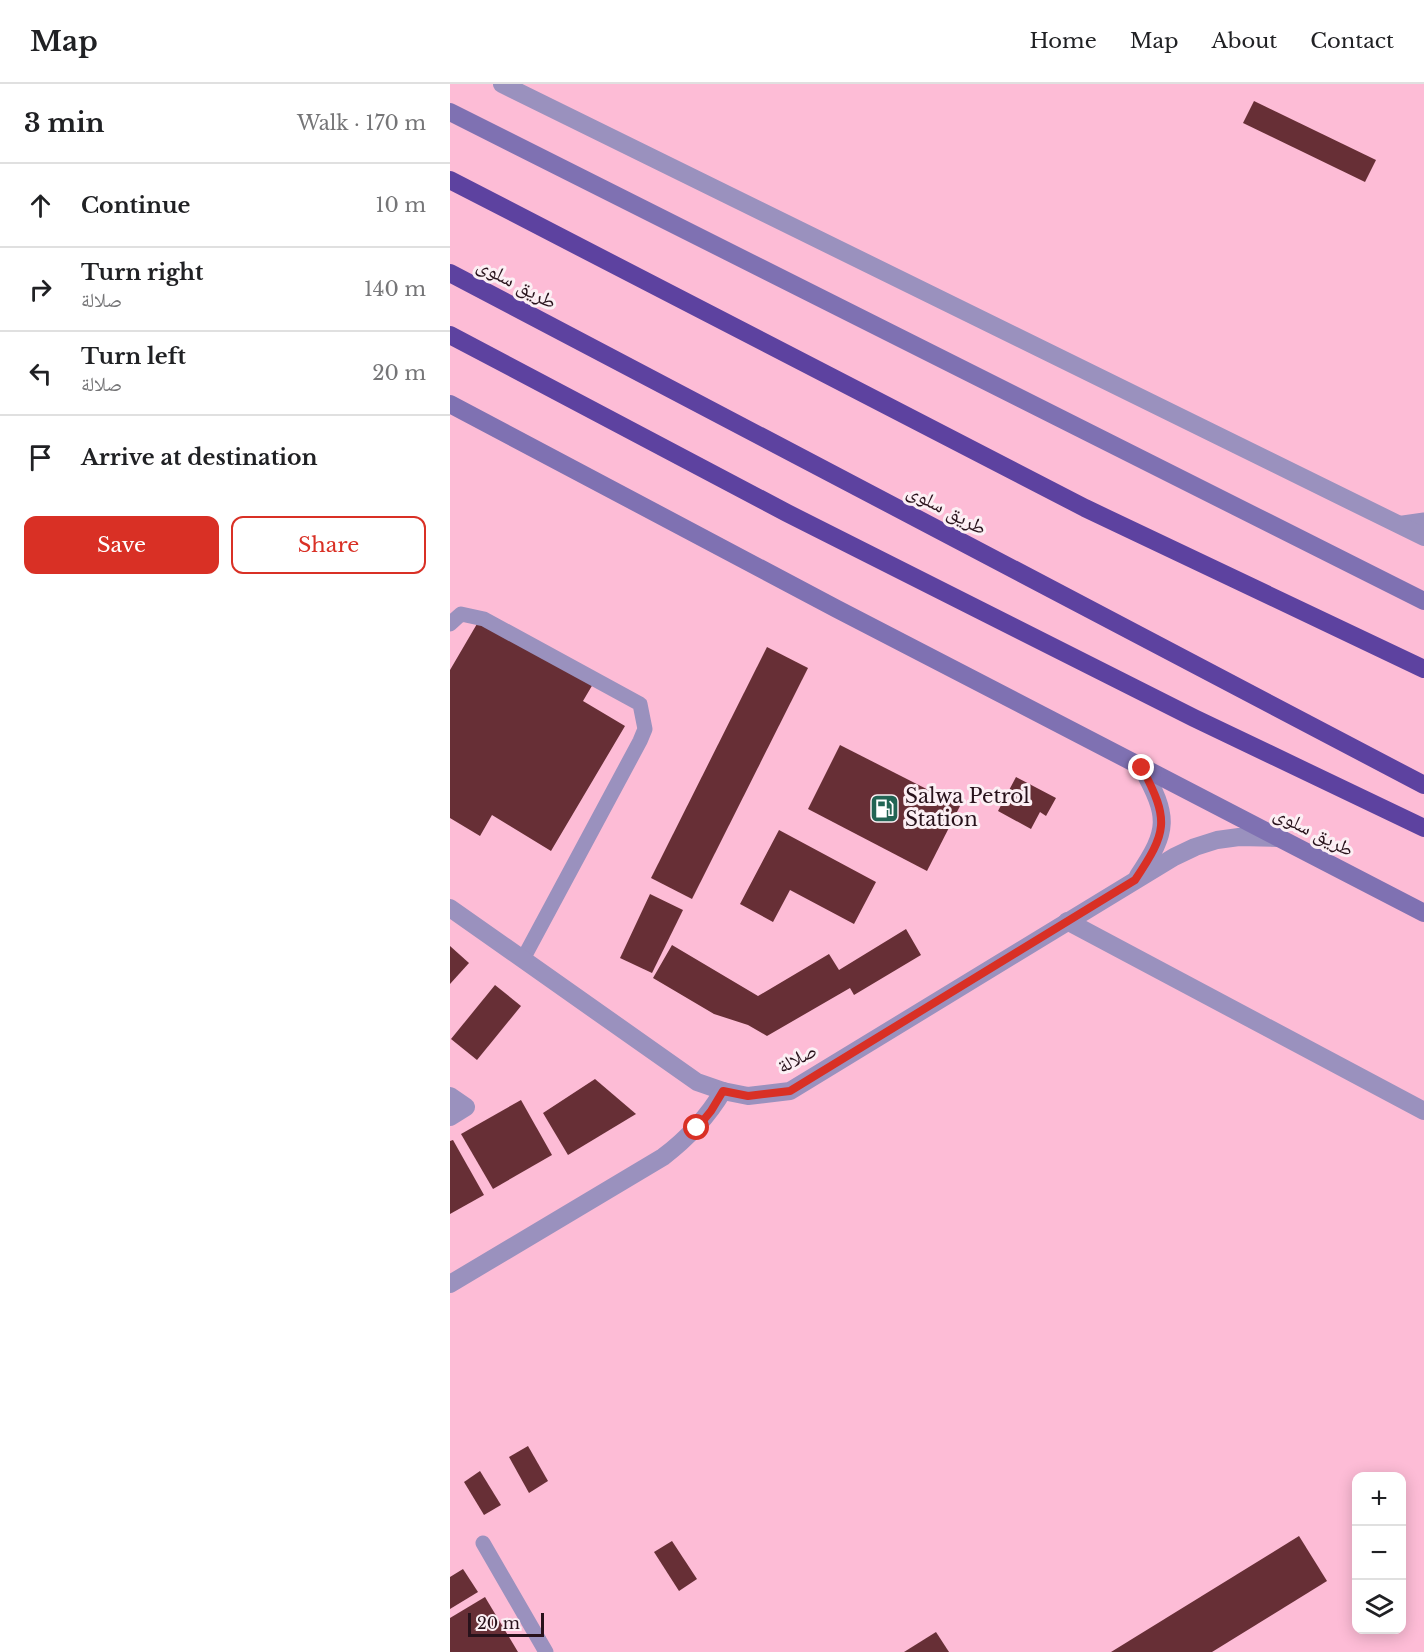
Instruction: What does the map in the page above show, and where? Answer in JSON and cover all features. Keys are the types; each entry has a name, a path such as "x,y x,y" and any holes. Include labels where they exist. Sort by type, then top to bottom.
{"highway":[{"path":"450,180 1085,508 1424,669"},
{"name":"طريق سلوى","path":"450,273 1424,785"},
{"path":"450,335 797,518 1194,718 1424,828"}],"main road":[{"path":"450,112 1424,601"},
{"name":"طريق سلوى","path":"450,404 1142,768 1424,913"}],"street":[{"path":"502,84 1424,537"},
{"name":"صلالة","path":"1135,880 1154,852 1161,835 1161,811 1155,792 1142,768"},
{"name":"صلالة","path":"450,908 697,1082 748,1096 790,1091 1174,857 1217,840 1239,837 1277,838"},
{"path":"1067,921 1424,1111"},
{"path":"450,1284 663,1157 697,1128 723,1091"},
{"path":"450,1096 466,1107 450,1117"}],"lane":[{"path":"1396,524 1424,520"},
{"path":"450,624 462,614 484,619 640,705 645,729 640,741 523,960"},
{"path":"483,1544 546,1652"}],"building":[{"path":"1254,101 1376,160 1365,182 1243,123"},
{"path":"481,617 593,684 583,701 625,726 551,851 492,815 480,836 450,818 450,670"},
{"path":"767,647 808,668 692,899 651,878"},
{"name":"Salwa Petrol Station","path":"840,745 960,806 927,871 808,809"},
{"path":"1016,777 1056,798 1046,816 1040,812 1031,829 998,811"},
{"path":"779,830 876,882 854,924 790,890 773,922 740,904"},
{"path":"650,894 683,910 652,973 620,958"},
{"path":"906,929 921,955 854,995 850,988 767,1036 748,1025 714,1014 653,978 672,945 758,996 829,954 839,970"},
{"path":"450,946 469,963 450,984"},
{"path":"495,985 521,1006 477,1060 451,1039"},
{"path":"595,1079 636,1114 568,1155 543,1113"},
{"path":"521,1100 552,1155 493,1189 461,1134"},
{"path":"453,1140 484,1195 450,1214 450,1141"},
{"path":"528,1446 548,1481 529,1493 509,1457"},
{"path":"480,1471 501,1505 484,1515 464,1482"},
{"path":"1299,1536 1327,1581 1212,1652 1111,1652"},
{"path":"672,1541 697,1579 679,1591 654,1552"},
{"path":"463,1569 478,1592 450,1609 450,1577"},
{"path":"485,1597 518,1652 450,1652 450,1618"},
{"path":"936,1632 949,1652 904,1652"}],"place":[{"name":"Salwa Petrol Station","path":"884,808"}],"route":[{"path":"697,1128 723,1091 748,1096 790,1091 1135,880 1154,852 1161,835 1161,811 1155,792 1142,768"}]}
